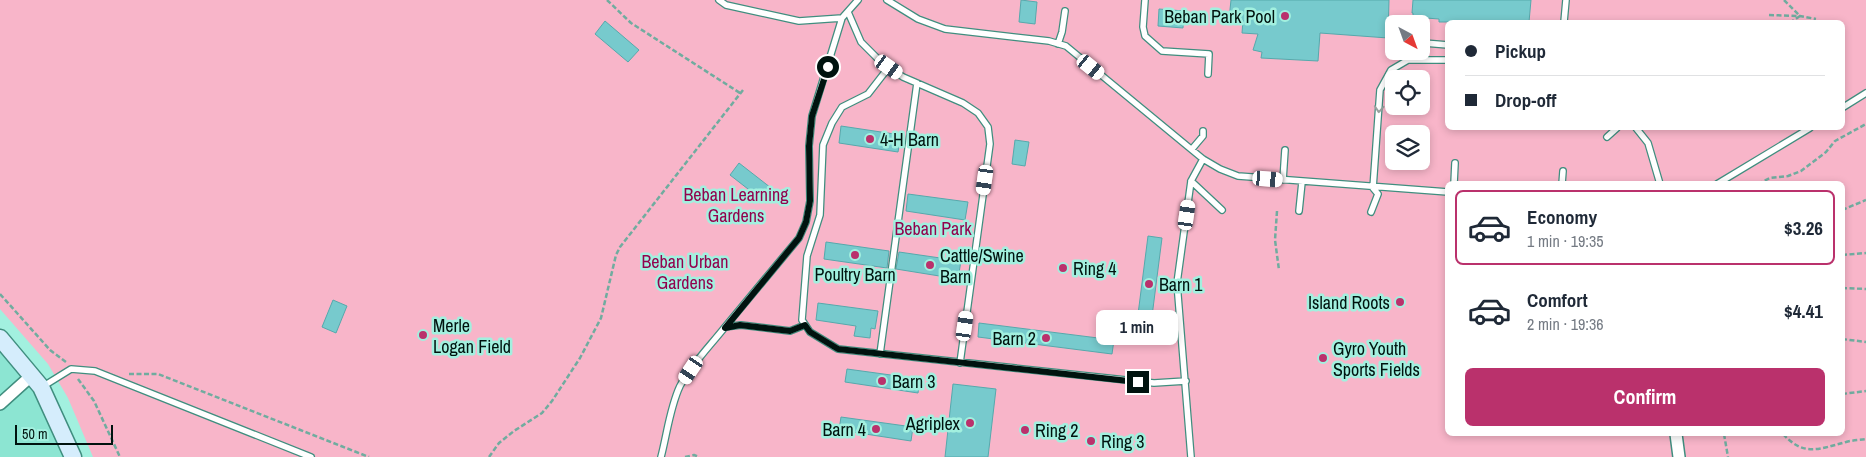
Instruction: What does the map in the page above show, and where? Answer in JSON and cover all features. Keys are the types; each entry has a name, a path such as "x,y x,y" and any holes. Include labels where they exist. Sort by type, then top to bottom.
{"street":[{"path":"0,338 36,381 73,457"},
{"path":"0,404 36,381"},
{"path":"1676,436 1679,457"}],"lane":[{"path":"719,0 726,5 800,22 842,18"},
{"path":"661,457 680,386 702,354 799,238 806,222 810,201 809,146 812,116 842,18 858,0"},
{"path":"887,0 918,19 945,30 1050,41 1066,46 1203,159 1220,169 1238,176 1373,188 1445,192"},
{"path":"1145,0 1143,27 1145,36 1162,51 1209,54 1208,74"},
{"path":"1564,20 1566,0"},
{"path":"1058,44 1062,32 1064,11"},
{"path":"848,12 862,42 889,67 903,77 963,103 978,113 988,127 990,144 960,363"},
{"path":"1430,43 1445,44"},
{"path":"1371,212 1378,194 1373,188 1380,90 1391,70 1408,60"},
{"path":"1430,60 1445,60"},
{"path":"889,67 868,94 842,107 832,123 823,145 820,215 807,256 805,275 802,320 810,332 838,349 1154,383 1186,381"},
{"path":"880,354 917,83"},
{"path":"1845,106 1866,93"},
{"path":"1607,137 1615,130"},
{"path":"1638,130 1648,143 1659,181"},
{"path":"1722,181 1807,130"},
{"path":"1192,149 1203,136 1203,131"},
{"path":"1283,180 1285,150"},
{"path":"1191,457 1177,283 1191,180 1203,159"},
{"path":"1454,181 1455,162"},
{"path":"1562,181 1563,171"},
{"path":"1191,180 1222,210"},
{"path":"1299,211 1302,182"},
{"path":"725,328 740,325 790,331 805,325"},
{"path":"36,381 71,369 95,371 311,457"}],"path":[{"path":"607,0 630,23 740,93"},
{"path":"1784,0 1800,16"},
{"path":"1769,15 1800,16 1816,19"},
{"path":"1794,20 1800,16"},
{"path":"489,457 499,443 537,417 552,401 584,351 601,318 616,256 620,247 743,90"},
{"path":"1764,181 1801,171 1826,152 1836,141 1866,124"},
{"path":"1845,209 1866,200"},
{"path":"1277,211 1275,240 1279,270"},
{"path":"1845,255 1866,253"},
{"path":"1845,288 1866,289"},
{"path":"1845,339 1866,342"},
{"path":"65,360 73,361"},
{"path":"126,374 158,374 369,457"},
{"path":"1845,394 1866,391"},
{"path":"1724,436 1728,457"},
{"path":"1784,436 1789,442 1802,450 1820,451 1847,442 1866,439"},
{"path":"685,457 694,455 698,457"}],"shaded area":[{"path":"0,347 38,392 67,457 0,457"}],"green space":[{"name":"Beban Park","path":"0,0 1866,0 1866,457 93,457 68,398 48,364 0,309"}],"building":[{"path":"1021,0 1037,2 1035,24 1019,22"},
{"path":"1231,0 1389,0 1389,15 1385,15 1385,38 1320,33 1318,61 1261,58 1262,52 1253,50 1258,34 1242,33 1243,20 1229,19"},
{"path":"1413,0 1531,0 1529,20 1445,20 1445,22 1439,22 1439,19 1430,18 1430,15 1413,15"},
{"path":"1159,9 1184,11 1183,28 1158,26"},
{"path":"605,21 639,50 628,62 595,34"},
{"name":"4-H Barn","path":"841,126 901,135 898,152 839,143"},
{"path":"1015,140 1029,142 1025,166 1012,164"},
{"path":"739,163 775,191 766,203 730,175"},
{"path":"908,194 968,202 965,220 906,211"},
{"name":"Barn 1","path":"1148,236 1162,238 1150,332 1136,330"},
{"name":"Poultry Barn","path":"826,242 889,251 887,268 824,259"},
{"name":"Cattle/Swine Barn","path":"899,252 961,261 958,279 896,269"},
{"path":"333,300 347,306 336,333 322,327"},
{"path":"818,303 878,311 875,329 871,328 870,338 854,336 856,326 816,320"},
{"name":"Barn 2","path":"979,323 1114,340 1112,354 978,337"},
{"name":"Barn 3","path":"847,369 920,379 918,393 845,382"},
{"name":"Agriplex","path":"953,384 996,389 988,457 945,457"},
{"name":"Barn 4","path":"841,417 913,427 911,441 839,430"}],"place":[{"name":"Beban Park Pool","path":"1285,16"},
{"name":"4-H Barn","path":"870,139"},
{"name":"Poultry Barn","path":"855,255"},
{"name":"Cattle/Swine Barn","path":"930,265"},
{"name":"Ring 4","path":"1063,268"},
{"name":"Barn 1","path":"1149,284"},
{"name":"Island Roots","path":"1400,302"},
{"name":"Merle Logan Field","path":"423,335"},
{"name":"Barn 2","path":"1046,338"},
{"name":"Gyro Youth Sports Fields","path":"1323,358"},
{"name":"Barn 3","path":"882,381"},
{"name":"Agriplex","path":"970,423"},
{"name":"Barn 4","path":"876,429"},
{"name":"Ring 2","path":"1025,430"},
{"name":"Ring 3","path":"1091,441"}],"route":[{"path":"828,67 812,116 809,146 810,201 806,222 799,238 725,328 740,325 790,331 805,325 821,341 838,349 1138,382"}],"park label":[{"name":"Beban Learning Gardens","path":"736,204"},
{"name":"Beban Urban Gardens","path":"685,271"}]}
